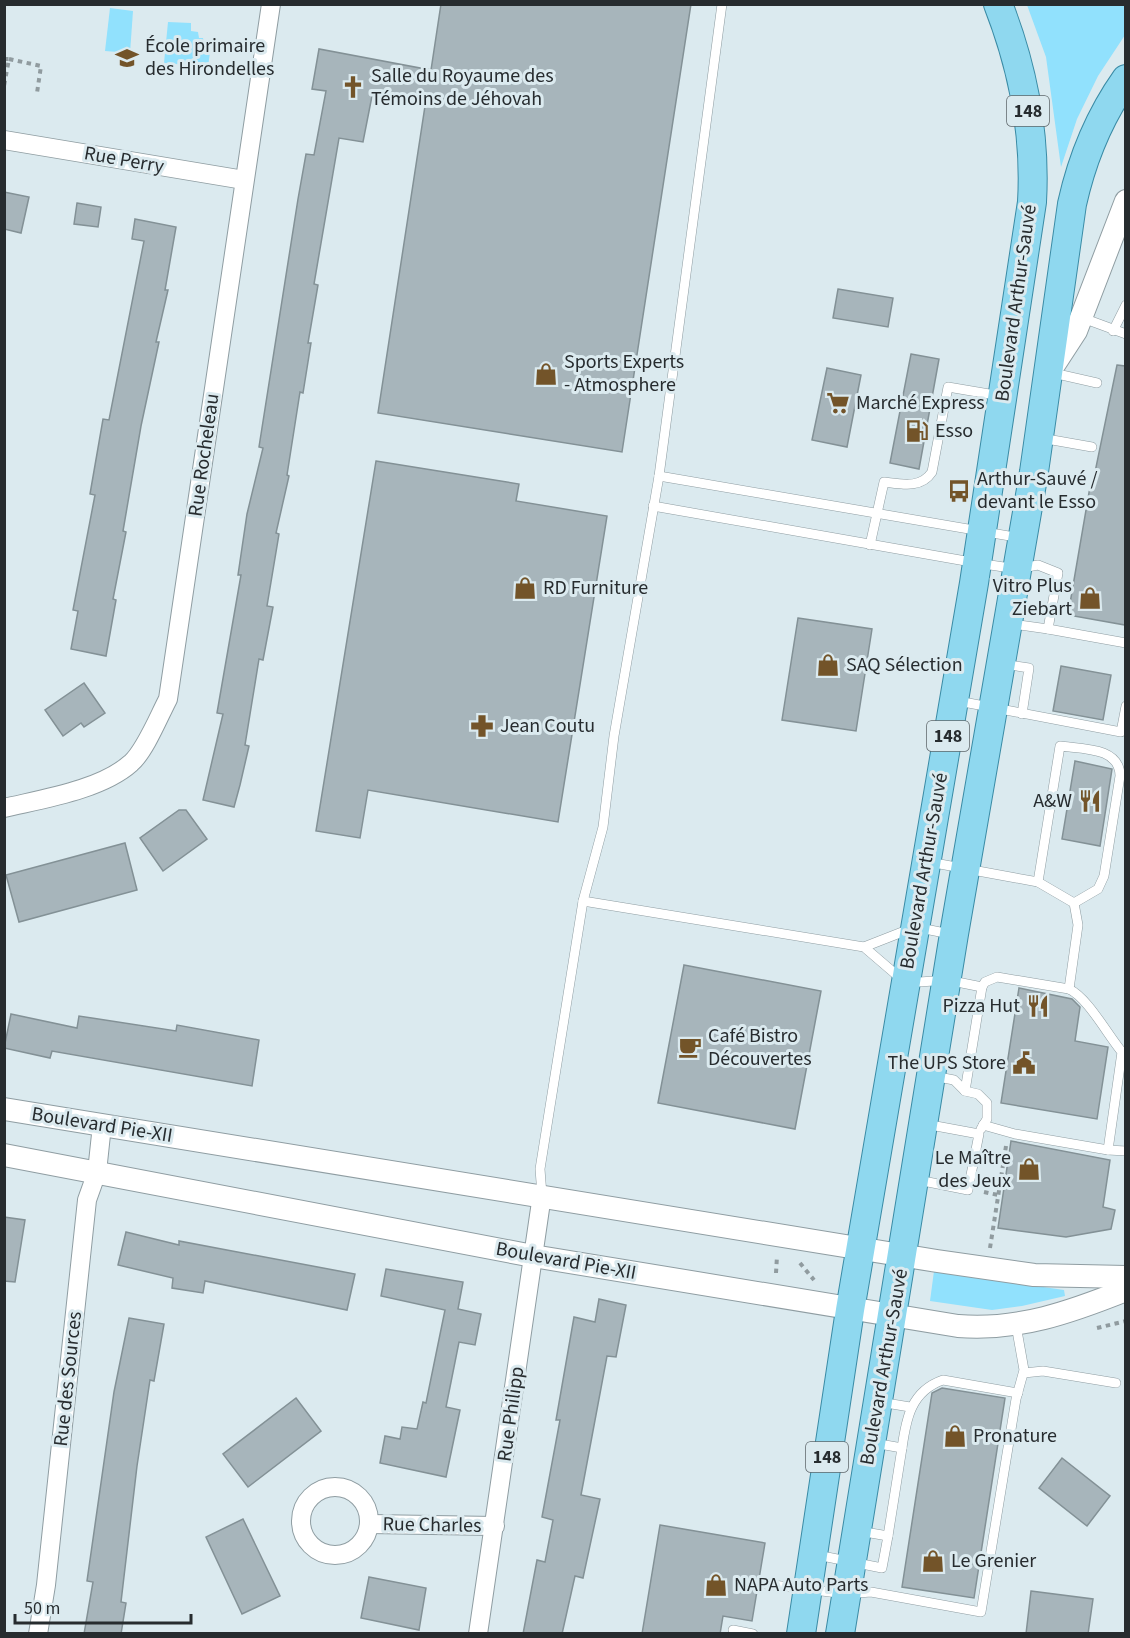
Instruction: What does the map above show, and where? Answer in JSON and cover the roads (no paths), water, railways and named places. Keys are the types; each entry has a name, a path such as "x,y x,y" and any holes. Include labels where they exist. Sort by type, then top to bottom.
{"main road":[{"name":"Boulevard Arthur-Sauvé","path":"801,1634 850,1310 977,563 1032,202 1033,163 1025,95 1018,61 998,4"},
{"name":"Boulevard Arthur-Sauvé","path":"840,1634 993,709 1008,624 1027,567 1022,539 1049,372 1069,313 1078,178 1103,116 1125,79"}],"street":[{"name":"Rue Rocheleau","path":"4,808 72,792 123,768 132,762 168,699 271,4"},
{"name":"Rue Perry","path":"4,140 244,180"},
{"path":"1069,313 1125,201"},
{"name":"Boulevard Pie-XII","path":"4,1109 1034,1275 1125,1277"},
{"name":"Rue des Sources","path":"38,1634 46,1585 87,1200 97,1172 102,1125"},
{"name":"Boulevard Pie-XII","path":"4,1155 533,1256 850,1310 973,1327 1016,1325 1085,1307 1125,1290"},
{"name":"Rue Philipp","path":"478,1634 542,1195"},
{"name":"Rue Charles","path":"369,1524 495,1526"}],"lane":[{"path":"542,1195 540,1169 583,901 603,827 614,735 658,476 722,4"},
{"path":"1113,331 1125,305"},
{"path":"1069,313 1125,334"},
{"path":"1049,372 1097,383"},
{"path":"870,545 884,482 914,484 928,478 932,472 948,387 1003,396"},
{"path":"1039,437 1092,447"},
{"path":"658,476 1022,539"},
{"path":"653,506 977,563 1027,567 1058,573 1048,628"},
{"path":"1008,624 1048,628 1125,643"},
{"path":"1001,664 1029,668 1022,714"},
{"path":"954,700 1121,732 1125,706"},
{"path":"1038,882 1060,746 1108,754 1117,761 1120,771 1102,881 1093,893 1074,903"},
{"path":"927,861 1038,882 1074,903 1078,925 1069,989"},
{"path":"583,901 864,947 915,927 954,934"},
{"path":"864,947 906,983 947,980 982,987"},
{"path":"965,1091 982,987 986,982 997,977 1069,989 1087,1002 1101,1027 1124,1053 1108,1150"},
{"path":"915,1180 968,1190 981,1130 987,1119 987,1103 978,1094 965,1091 954,1080 932,1076"},
{"path":"924,1124 1015,1134 1125,1151"},
{"path":"765,1584 788,1589 808,1588 846,1594 871,1592 981,1611 1018,1393 1024,1373 1016,1325"},
{"path":"1024,1373 1043,1371 1116,1383"},
{"path":"813,1554 882,1568 910,1407 931,1386 943,1380 1018,1393"},
{"path":"878,1402 910,1407"},
{"path":"871,1443 902,1448"},
{"path":"857,1531 888,1536"},
{"path":"733,1630 753,1634"}],"place":[{"name":"École primaire des Hirondelles","path":"127,58"},
{"name":"Salle du Royaume des Témoins de Jéhovah","path":"353,87"},
{"name":"Sports Experts - Atmosphere","path":"546,374"},
{"name":"Marché Express","path":"838,403"},
{"name":"Esso","path":"917,431"},
{"name":"Arthur-Sauvé / devant le Esso","path":"959,491"},
{"name":"RD Furniture","path":"525,588"},
{"name":"Vitro Plus Ziebart","path":"1090,598"},
{"name":"SAQ Sélection","path":"828,665"},
{"name":"Jean Coutu","path":"482,726"},
{"name":"A&W","path":"1090,801"},
{"name":"Pizza Hut","path":"1038,1006"},
{"name":"Café Bistro Découvertes","path":"690,1047"},
{"name":"The UPS Store","path":"1024,1063"},
{"name":"Le Maître des Jeux","path":"1029,1169"},
{"name":"Pronature","path":"955,1436"},
{"name":"Le Grenier","path":"933,1561"},
{"name":"NAPA Auto Parts","path":"716,1585"}]}
